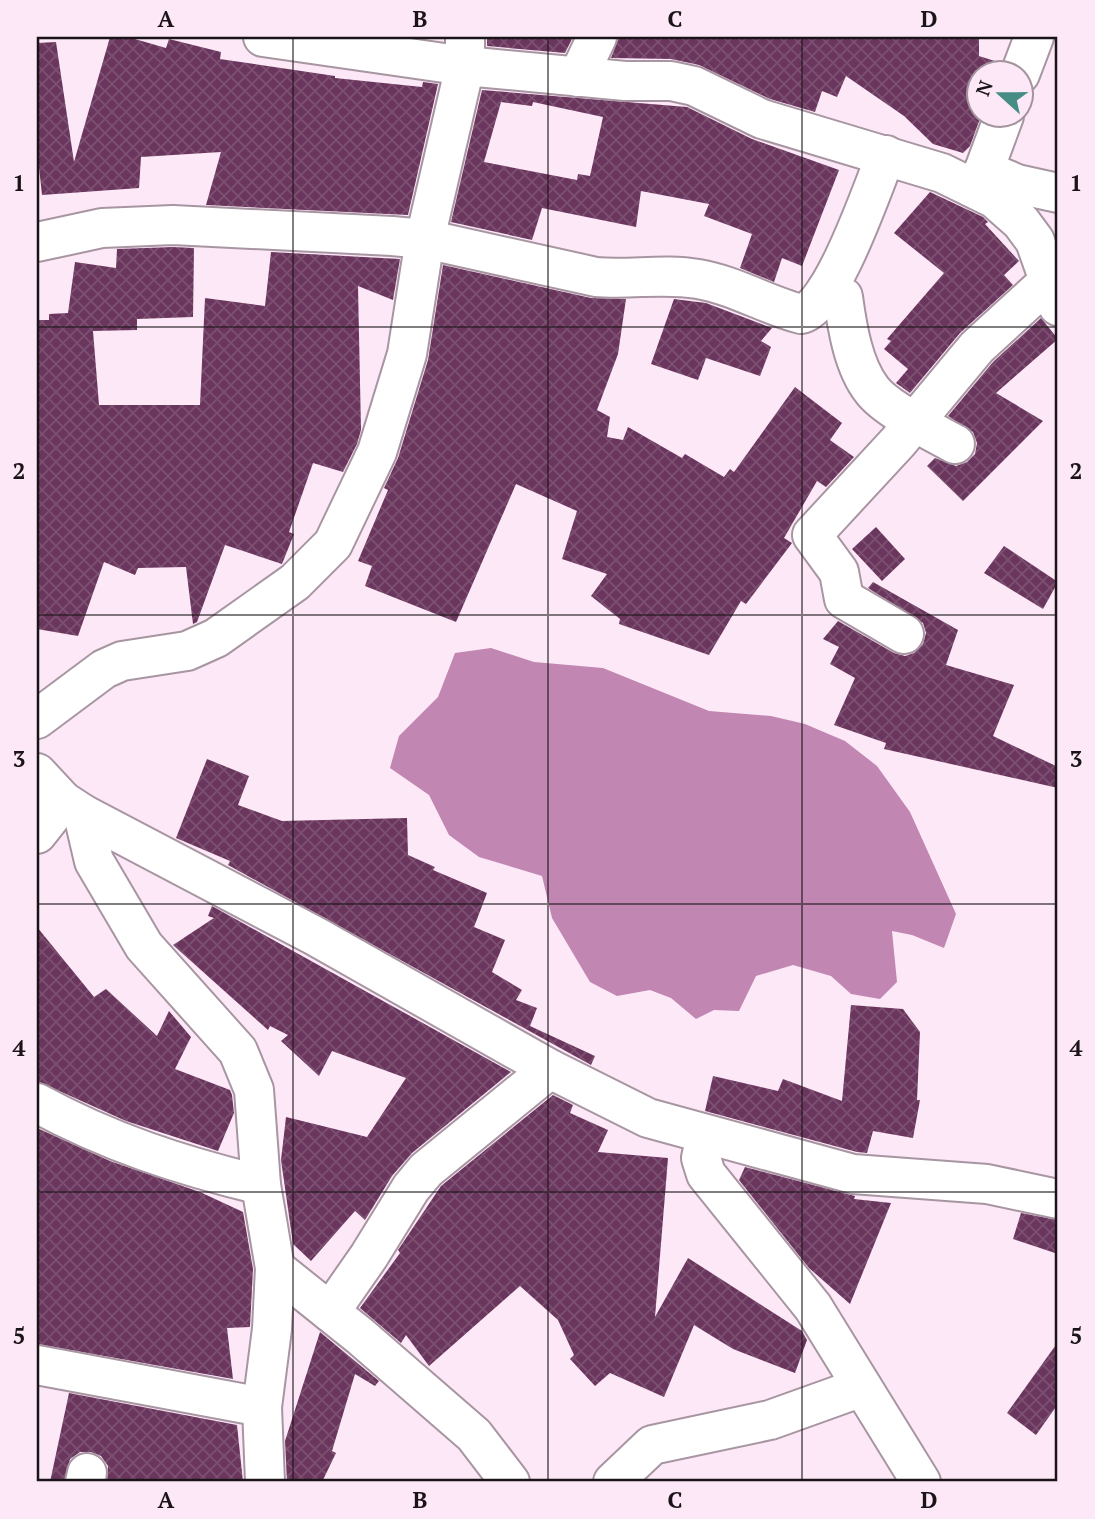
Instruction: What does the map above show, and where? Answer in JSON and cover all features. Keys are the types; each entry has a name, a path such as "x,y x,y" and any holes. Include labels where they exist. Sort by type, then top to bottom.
{"street":[{"path":"262,37 465,52 578,76 671,81 694,86 762,119 886,155 981,180 1058,193"},
{"path":"578,76 597,37"},
{"path":"1025,60 1034,37"},
{"path":"37,719 104,669 122,661 187,651 216,638 314,567 332,544 370,469 392,410 407,354 425,239 465,52"},
{"path":"981,180 999,130"},
{"path":"37,243 102,228 173,225 425,239 596,277 622,280 668,275 699,279 801,314 810,310 827,289 849,248 886,155"},
{"path":"904,634 844,598 839,572 812,535 916,422 977,347 1010,314 1053,294 1035,241 1021,222 981,180"},
{"path":"827,289 843,297 849,338 872,391 916,422 955,444"},
{"path":"37,774 73,807 315,936 550,1069 648,1118 853,1174 987,1184 1058,1199"},
{"path":"37,834 73,807"},
{"path":"73,807 94,861 144,946 238,1051 254,1090 261,1185 275,1268 272,1329 262,1407 265,1482"},
{"path":"330,1311 369,1256 411,1188 426,1170 550,1069"},
{"path":"37,1103 120,1143 202,1171 261,1185"},
{"path":"706,1136 701,1158 706,1174 813,1307 920,1482"},
{"path":"275,1268 330,1311 474,1435 510,1482"},
{"path":"37,1365 262,1407"},
{"path":"613,1482 652,1445 771,1420 862,1387"}],"shaded area":[{"path":"491,648 534,662 603,668 709,711 771,716 805,724 845,741 877,766 910,812 956,914 944,948 912,935 892,931 897,982 880,999 851,994 831,976 793,965 756,976 739,1011 714,1010 696,1019 671,998 650,990 617,996 590,982 552,918 542,876 479,857 449,835 429,795 390,768 399,736 438,697 455,653"}],"building":[{"path":"110,37 128,37 166,48 169,39 221,52 220,59 335,78 422,87 423,82 438,84 408,215 206,205 221,152 141,157 139,188 42,195 37,149 37,43 56,42 74,162"},
{"path":"487,37 573,37 565,53 487,46"},
{"path":"619,37 979,37 979,56 992,60 965,60 965,130 976,130 970,146 963,153 933,144 904,116 846,76 837,97 822,91 815,112 770,99 699,65 671,59 611,58"},
{"path":"482,90 687,107 752,139 839,170 802,266 782,258 774,282 740,268 752,234 704,216 709,204 641,191 636,227 542,208 532,240 451,222","holes":["501,102 532,106 533,102 603,117 590,176 578,174 577,180 484,162"]},
{"path":"930,192 983,217 988,222 985,224 1019,261 1004,275 1013,285 960,333 910,393 896,383 908,369 884,349 891,341 887,339 944,273 894,233"},
{"path":"194,248 193,317 137,319 137,330 93,331 99,405 200,405 205,298 265,306 271,252 400,259 393,300 358,286 361,430 357,444 343,472 313,463 289,532 294,534 282,564 225,545 197,622 193,624 186,567 138,568 135,575 104,562 78,636 37,629 37,320 49,320 49,314 68,313 75,262 116,268 117,249"},
{"path":"443,265 591,298 626,299 618,354 597,410 610,417 607,437 623,440 628,427 682,458 685,454 724,477 730,469 734,472 795,387 842,423 830,440 854,457 826,487 817,481 784,538 792,543 746,604 741,601 709,655 619,624 620,619 591,596 607,574 562,559 577,511 516,484 456,622 365,586 372,566 358,561 388,490 384,488 398,458 428,360"},
{"path":"674,299 706,303 772,328 761,341 771,347 760,376 706,358 698,380 651,364"},
{"path":"1041,318 1058,339 996,393 1043,421 963,501 927,466 935,458 956,466 967,462 975,454 977,443 973,432 948,416 993,362"},
{"path":"876,527 905,559 882,581 852,549"},
{"path":"1004,546 1058,582 1043,609 984,573"},
{"path":"873,582 958,630 946,665 1014,685 993,736 1058,767 1058,788 884,749 886,743 834,725 855,678 830,664 839,647 823,639 838,621 894,653 905,656 914,653 923,644 926,633 923,623 868,588"},
{"path":"207,759 249,776 238,805 282,821 407,818 408,855 435,867 433,870 487,893 474,927 505,940 492,972 522,990 516,1000 537,1008 530,1026 595,1056 591,1065 228,865 230,861 176,838"},
{"path":"212,906 511,1072 412,1153 392,1176 365,1220 355,1211 311,1261 293,1244 281,1160 286,1117 367,1137 406,1078 332,1051 319,1076 281,1041 288,1035 270,1026 268,1030 173,945 214,918 208,916"},
{"path":"37,927 94,997 106,989 157,1036 169,1011 191,1037 175,1069 230,1090 232,1095 234,1113 218,1151 126,1121 37,1081"},
{"path":"851,1005 903,1009 920,1032 917,1100 920,1100 913,1138 873,1131 867,1153 857,1152 705,1111 713,1076 778,1091 783,1079 842,1101"},
{"path":"553,1095 573,1105 570,1113 608,1130 598,1152 668,1158 655,1317 688,1258 802,1331 807,1340 795,1373 733,1349 694,1325 664,1397 610,1373 595,1386 570,1359 574,1355 558,1320 520,1286 429,1366 406,1335 401,1343 360,1308 400,1253 398,1250 441,1186"},
{"path":"37,1128 110,1161 200,1192 243,1212 253,1269 250,1327 227,1328 233,1379 37,1344"},
{"path":"745,1167 855,1196 854,1199 891,1203 850,1304 809,1268 739,1180"},
{"path":"1021,1213 1058,1220 1058,1254 1013,1239"},
{"path":"320,1332 379,1381 375,1386 355,1374 332,1451 336,1453 322,1482 287,1482 285,1441"},
{"path":"1058,1342 1058,1404 1036,1435 1007,1413"},
{"path":"69,1393 237,1425 243,1482 107,1482 108,1466 101,1456 80,1452 70,1459 64,1482 50,1482"}]}
